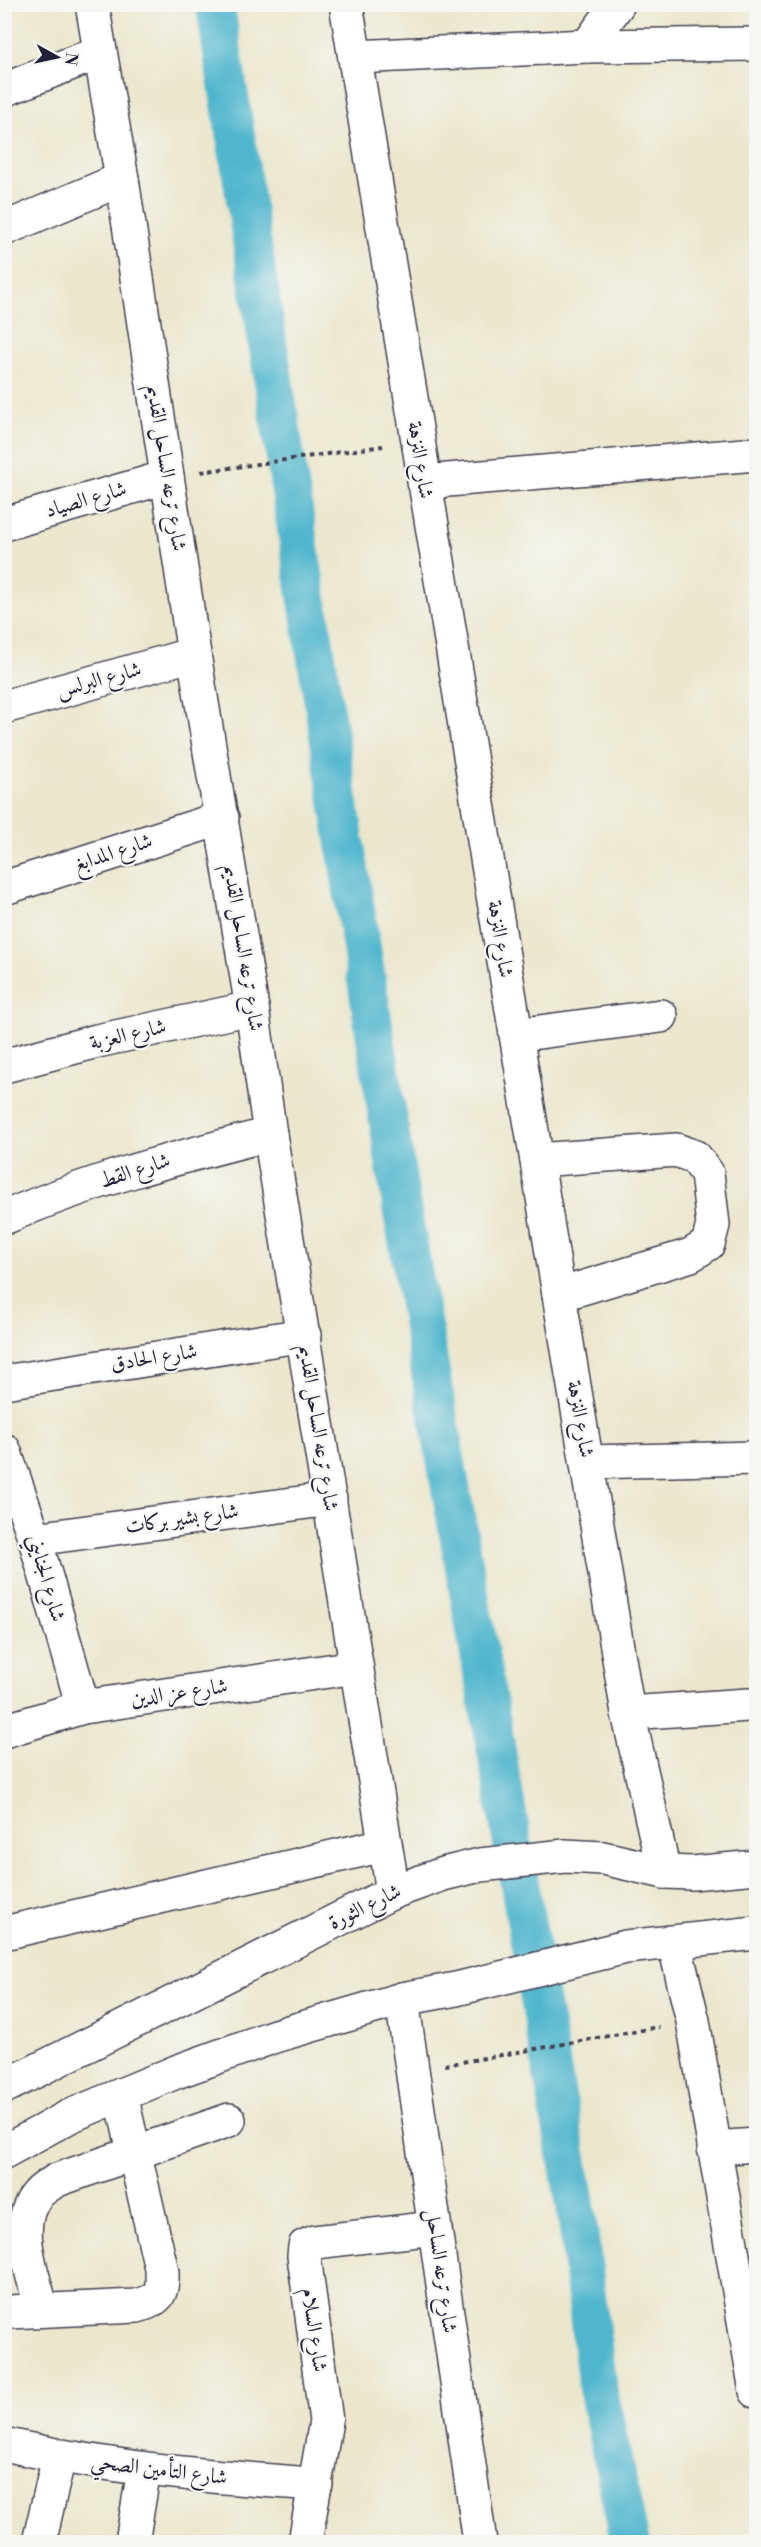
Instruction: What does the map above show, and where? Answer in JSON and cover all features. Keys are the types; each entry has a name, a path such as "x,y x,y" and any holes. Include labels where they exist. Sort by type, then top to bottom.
{"street":[{"name":"شارع ترعه الساحل القديم","path":"92,4 122,179 270,1134 393,1892"},
{"path":"587,46 618,4"},
{"name":"شارع النزهة","path":"355,11 355,57 628,1713 664,1872"},
{"path":"355,57 587,46 756,44"},
{"path":"4,90 100,51"},
{"path":"4,229 122,179"},
{"path":"424,482 756,454"},
{"name":"شارع الصياد","path":"4,524 167,477"},
{"name":"شارع البرلس","path":"4,706 194,654"},
{"name":"شارع المدابغ","path":"4,888 222,818"},
{"name":"شارع العزبة","path":"4,1066 98,1041 252,1008"},
{"path":"516,1035 661,1016"},
{"name":"شارع القط","path":"4,1218 36,1204 152,1164 270,1134"},
{"path":"537,1160 676,1150 695,1157 707,1173 713,1225 708,1244 691,1256 559,1295"},
{"name":"شارع الحادق","path":"4,1382 304,1335"},
{"name":"شارع الجنايني","path":"4,1450 35,1539 83,1707"},
{"path":"587,1462 756,1458"},
{"name":"شارع بشير بركات","path":"35,1539 330,1499"},
{"name":"شارع عز الدين","path":"4,1731 83,1707 356,1667"},
{"path":"628,1713 748,1706"},
{"path":"4,1933 384,1845"},
{"name":"شارع الثورة","path":"4,2087 393,1892 443,1874 518,1859 565,1856 603,1858 664,1872 692,1874 756,1867"},
{"path":"4,2152 70,2116 176,2072 275,2036 402,1999 456,1989 626,1947 756,1933"},
{"path":"674,1942 693,2021 756,2391"},
{"name":"شارع ترعه الساحل","path":"402,1999 480,2542"},
{"path":"9,2312 137,2306 153,2302 162,2289 162,2272 121,2095"},
{"path":"42,2310 25,2239 27,2215 38,2194 57,2180 229,2120"},
{"path":"714,2148 756,2145"},
{"name":"شارع السلام","path":"305,2542 326,2421 304,2256 305,2246 315,2242 434,2228"},
{"name":"شارع التأمين الصحي","path":"4,2444 59,2457 144,2470 316,2484"},
{"path":"39,2542 59,2457"},
{"path":"132,2542 144,2470"}],"path":[{"path":"242,466 344,451"},
{"path":"476,2059 655,2028"}],"waterway":[{"path":"215,4 402,1209 576,2208 597,2385 630,2542"}]}
